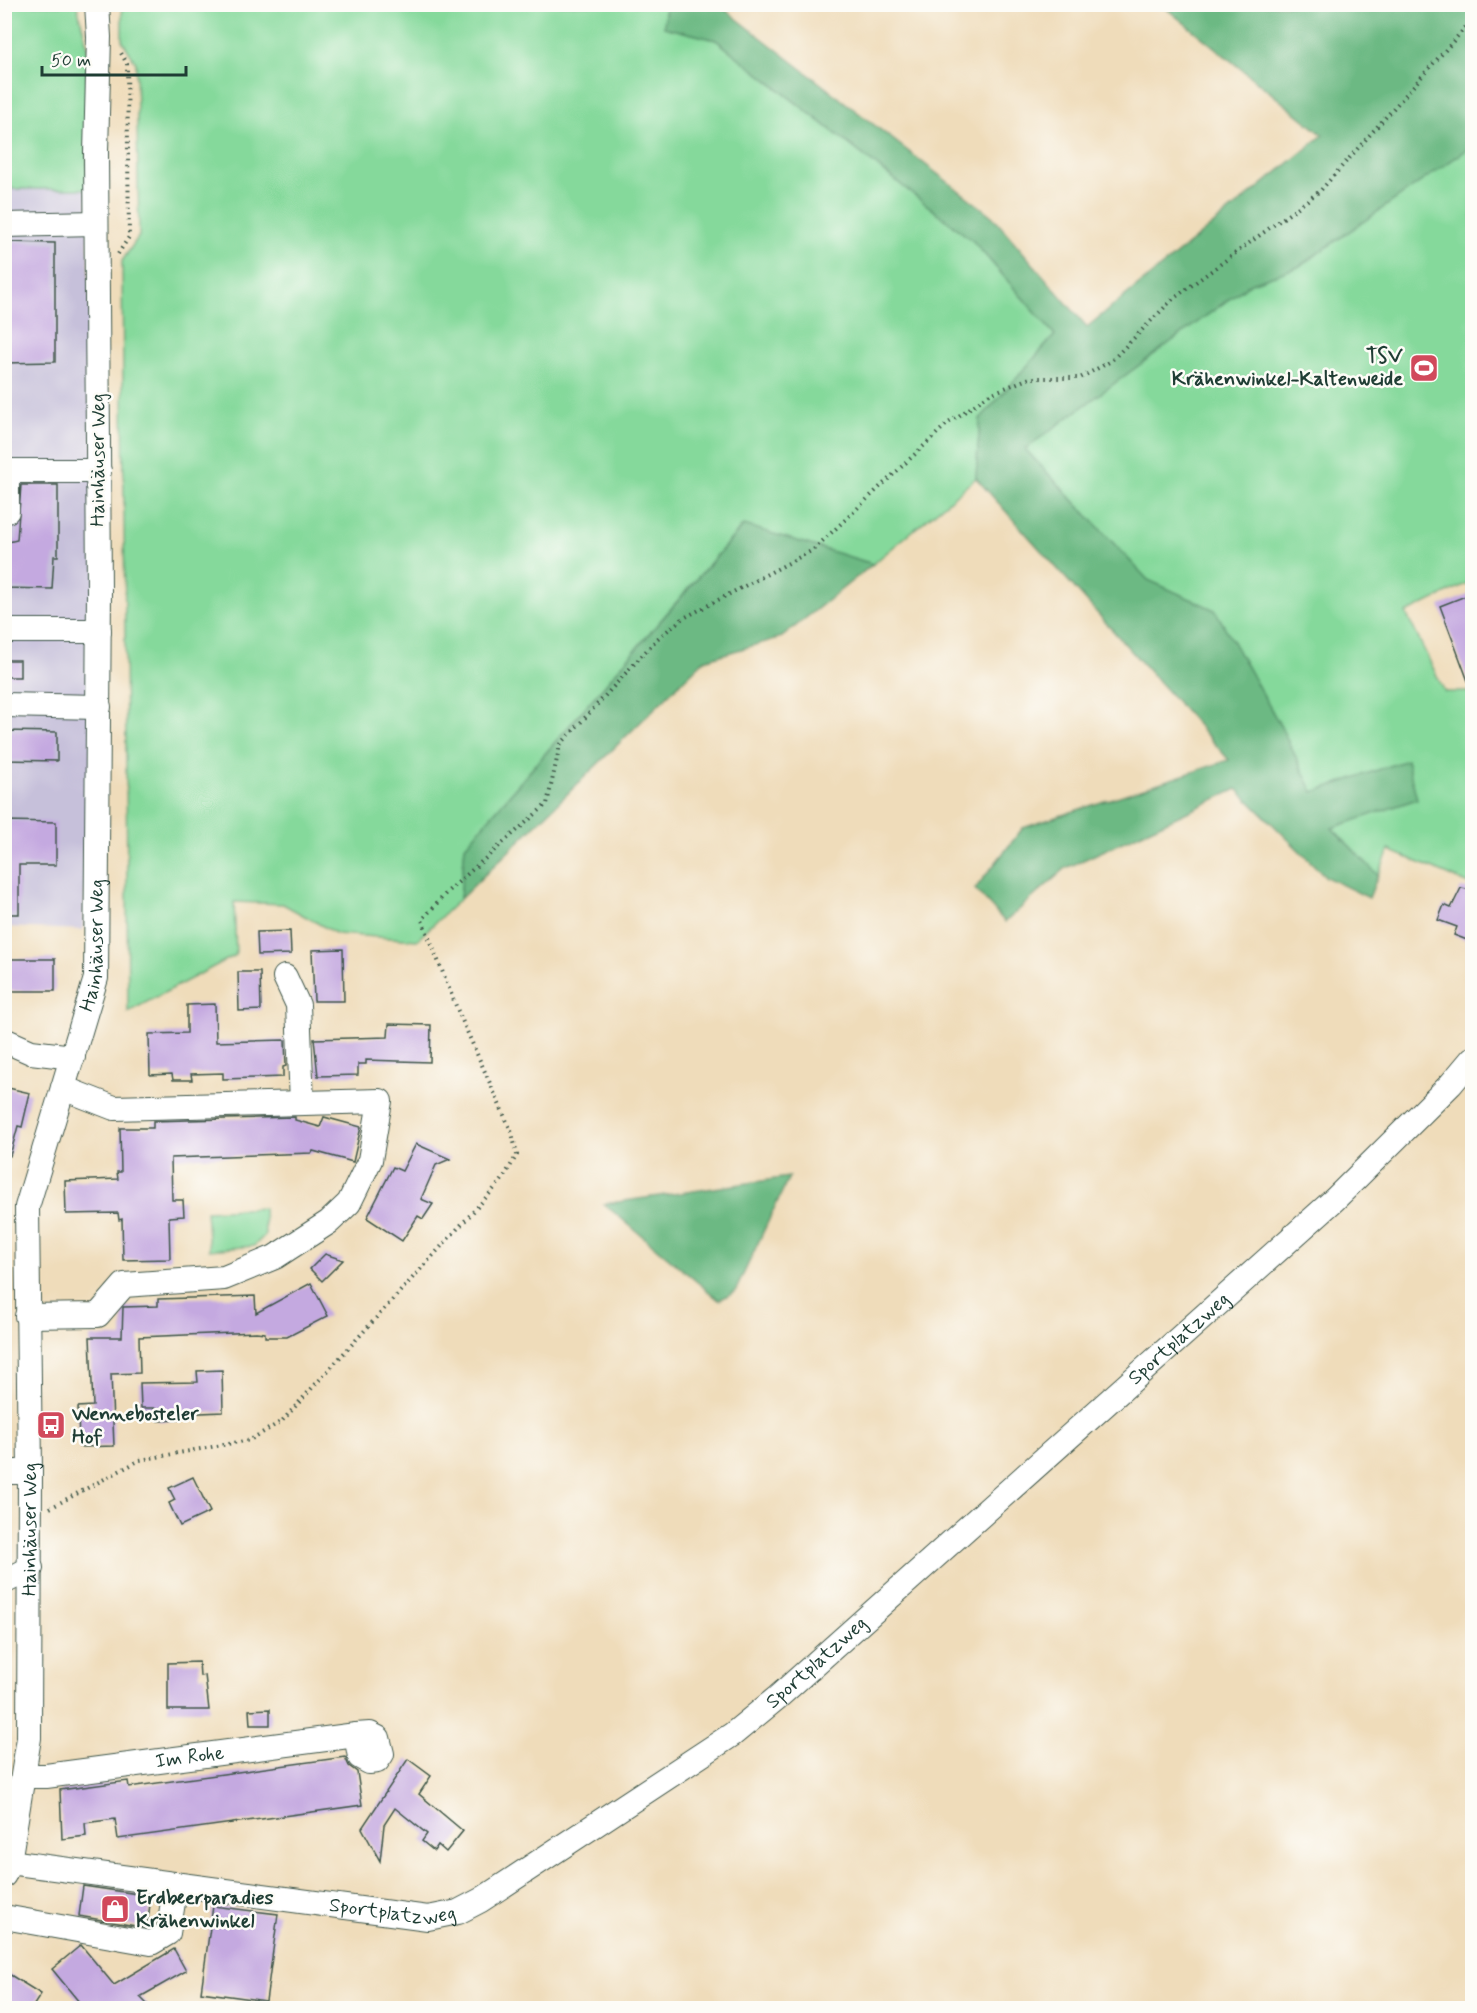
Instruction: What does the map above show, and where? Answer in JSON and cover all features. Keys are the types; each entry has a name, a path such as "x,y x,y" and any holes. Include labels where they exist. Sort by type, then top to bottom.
{"street":[{"name":"Hainhäuser Weg","path":"7,1869 25,1776 29,1738 31,1518 27,1207 96,978 99,706 96,222 99,37 97,4"},
{"path":"4,225 96,222"},
{"path":"4,511 7,511 7,471 99,471"},
{"path":"4,631 99,631"},
{"path":"4,705 99,706"},
{"path":"285,977 298,1005 302,1103"},
{"path":"4,1040 31,1052 73,1057"},
{"name":"Sportplatzweg","path":"7,1869 176,1884 428,1918 458,1912 481,1900 733,1734 778,1697 1335,1198 1451,1084 1473,1059"},
{"path":"27,1316 99,1315 124,1285 224,1278 275,1257 329,1222 349,1203 370,1160 380,1101 114,1107 63,1088"},
{"path":"4,1473 30,1472"},
{"path":"4,1582 31,1568"},
{"name":"Im Rohe","path":"25,1776 46,1776 356,1735"},
{"path":"4,1917 151,1943 168,1933 176,1884"}],"path":[{"path":"31,1518 140,1460 250,1440 282,1420 502,1180 517,1155 512,1133 458,1011 422,920 447,892 547,804 560,745 657,639 682,619 813,550 947,424 990,394 1030,378 1080,378 1111,360 1173,299 1320,191 1473,20"}],"shaded area":[{"path":"4,170 5,189 87,189 98,635 83,930 5,927"}],"green space":[{"path":"4,5 77,5 87,45 87,189 5,189"},
{"path":"122,5 666,5 664,27 716,40 973,241 1055,335 980,419 976,478 873,564 743,525 465,846 460,899 417,940 337,934 283,904 234,902 236,955 128,1012 122,261 139,236 136,63 122,40"},
{"path":"666,5 719,5 992,216 1087,327 1323,135 1162,5 1472,5 1472,146 1298,267 1251,283 1025,449 1148,580 1215,610 1281,727 1313,792 1407,760 1417,799 1332,828 1378,875 1369,898 1326,877 1237,789 1066,868 1005,922 975,889 1023,828 1229,760 976,478 980,419 1055,335 973,241 716,40 664,27"},
{"path":"1472,146 1472,581 1406,613 1445,692 1472,692 1472,885 1389,850 1378,875 1332,828 1416,799 1313,792 1281,727 1215,610 1148,580 1025,449 1251,283 1298,267"},
{"path":"744,525 873,564 782,637 704,660 460,899 465,846"},
{"path":"789,1177 735,1292 719,1300 604,1204"},
{"path":"264,1208 265,1235 254,1246 209,1250 206,1211"}],"building":[{"path":"4,242 55,243 55,362 4,363"},
{"path":"21,485 58,485 58,556 54,556 52,589 4,588 4,543 17,540"},
{"path":"1473,593 1473,689 1471,689 1440,606"},
{"path":"4,660 20,660 20,677 4,677"},
{"path":"4,731 57,732 57,761 4,760"},
{"path":"4,821 56,822 56,865 19,865 19,914 4,914"},
{"path":"1461,888 1473,890 1473,934 1470,933 1467,940 1454,935 1457,927 1438,920 1444,905 1451,908"},
{"path":"290,931 291,954 258,955 257,932"},
{"path":"343,949 344,1001 314,1001 312,950"},
{"path":"7,959 55,959 55,991 7,991"},
{"path":"238,972 260,972 261,1010 239,1011"},
{"path":"215,1004 216,1042 285,1040 286,1066 283,1067 283,1077 223,1079 223,1073 191,1074 192,1080 173,1080 172,1074 150,1075 149,1034 187,1033 187,1005"},
{"path":"389,1024 431,1025 430,1062 366,1060 366,1064 358,1064 358,1075 318,1076 314,1039 388,1037"},
{"path":"4,1087 30,1093 22,1127 18,1126 10,1156 4,1155"},
{"path":"295,1117 295,1120 320,1127 324,1117 361,1127 353,1162 313,1151 312,1153 171,1158 172,1200 183,1200 184,1216 169,1217 170,1259 123,1260 122,1219 119,1220 118,1213 66,1214 65,1181 118,1179 117,1172 121,1172 120,1128 153,1128 153,1121"},
{"path":"416,1144 450,1159 436,1165 421,1199 433,1204 423,1219 418,1216 402,1241 367,1218 393,1167 402,1171"},
{"path":"325,1254 343,1260 322,1281 310,1269"},
{"path":"311,1283 328,1316 287,1337 265,1337 265,1333 256,1332 139,1337 140,1373 111,1374 114,1446 79,1447 78,1407 93,1406 90,1337 122,1337 123,1307 158,1306 158,1299 255,1296 256,1313"},
{"path":"222,1370 223,1412 178,1414 179,1420 158,1421 158,1408 141,1408 140,1383 198,1382 197,1371"},
{"path":"193,1477 210,1512 180,1526 169,1503 175,1500 169,1488"},
{"path":"199,1662 200,1676 205,1675 209,1710 168,1710 168,1663"},
{"path":"270,1709 270,1725 250,1725 249,1710"},
{"path":"345,1757 349,1766 357,1772 362,1805 118,1839 115,1819 85,1823 86,1836 62,1839 60,1790 128,1781 129,1787"},
{"path":"408,1759 431,1776 419,1794 463,1831 446,1852 438,1845 434,1851 422,1841 427,1834 395,1808 384,1825 380,1861 362,1828"},
{"name":"Erdbeerparadies Krähenwinkel","path":"83,1886 151,1896 147,1928 79,1916"},
{"path":"213,1906 278,1914 266,2001 201,1992"},
{"path":"81,1945 114,1985 174,1949 186,1971 140,1997 151,2008 84,2008 52,1969"},
{"path":"4,1971 41,1994 32,2008 4,2008"}],"place":[{"name":"TSV Krähenwinkel-Kaltenweide","path":"1424,368"},
{"name":"Wennebosteler Hof","path":"51,1425"},
{"name":"Erdbeerparadies Krähenwinkel","path":"115,1909"}]}
